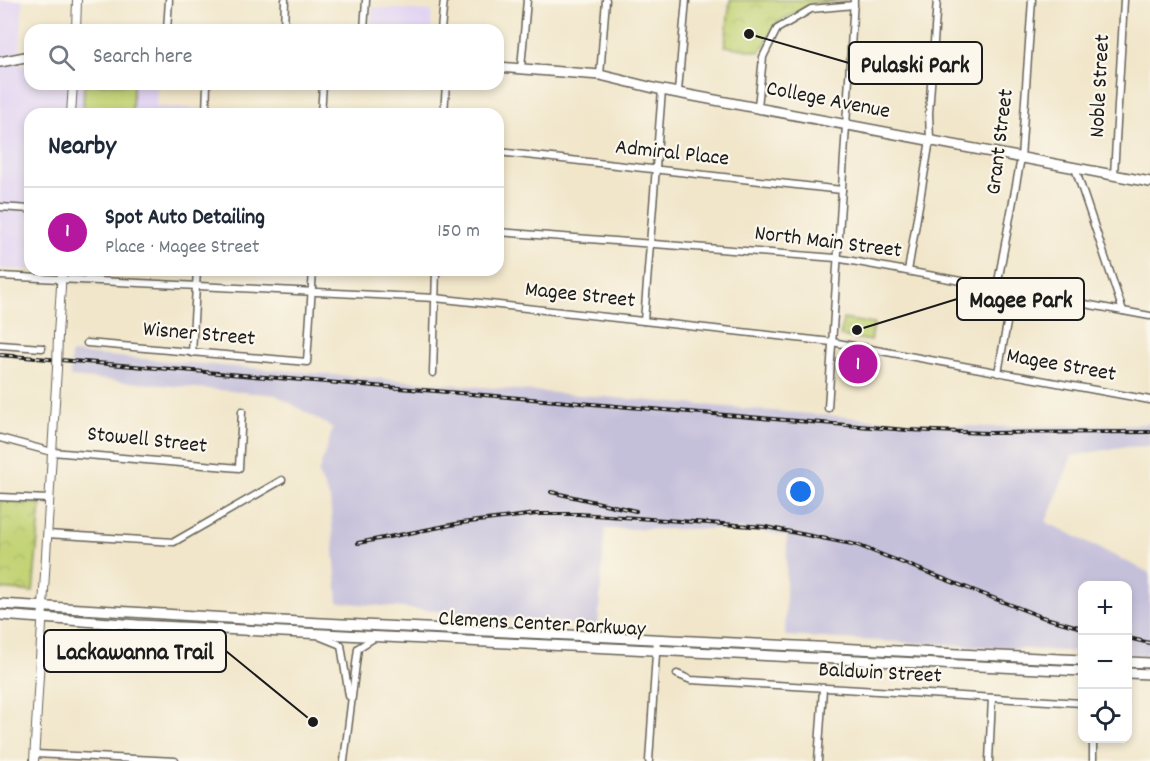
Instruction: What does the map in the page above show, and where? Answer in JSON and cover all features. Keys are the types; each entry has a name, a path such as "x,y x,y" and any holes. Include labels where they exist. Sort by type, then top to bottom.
{"main road":[{"path":"0,62 24,58"},
{"name":"College Avenue","path":"504,67 600,75 662,90 1150,182"},
{"name":"Clemens Center Parkway","path":"0,604 1078,660"},
{"name":"Clemens Center Parkway","path":"0,615 308,634 1078,671"},
{"path":"1132,662 1150,663"},
{"path":"1132,673 1150,674"}],"street":[{"path":"76,24 78,0"},
{"path":"167,24 169,0"},
{"path":"284,24 285,0"},
{"path":"364,24 366,0"},
{"path":"442,24 444,0"},
{"path":"521,68 526,0"},
{"path":"600,75 606,0"},
{"path":"678,92 686,0"},
{"path":"908,271 930,140 929,113 937,0"},
{"name":"Grant Street","path":"997,287 1021,158 1032,0"},
{"name":"Noble Street","path":"1114,175 1124,0"},
{"path":"758,107 763,57 777,29 810,9 854,3 828,408"},
{"path":"71,108 73,90"},
{"path":"206,108 207,90"},
{"path":"321,108 323,90"},
{"path":"444,108 446,90"},
{"path":"644,321 662,90"},
{"name":"Admiral Place","path":"504,153 842,190"},
{"path":"1075,168 1123,311"},
{"path":"0,207 24,209"},
{"name":"North Main Street","path":"504,232 836,258 1150,316"},
{"name":"Magee Street","path":"0,276 435,298 832,342 1150,400"},
{"path":"61,276 35,758 175,761"},
{"path":"192,353 197,276"},
{"path":"311,292 312,276"},
{"path":"434,373 436,276"},
{"path":"998,373 1013,290"},
{"name":"Wisner Street","path":"87,343 307,362 311,292"},
{"path":"0,345 42,348"},
{"name":"Stowell Street","path":"0,438 52,452 239,468 242,411"},
{"path":"47,534 174,542 282,480"},
{"path":"0,497 49,500"},
{"path":"308,634 340,645 350,700"},
{"path":"344,761 358,648 367,640 377,637"},
{"path":"649,761 657,639"},
{"name":"Baldwin Street","path":"677,674 691,680 1078,703"},
{"path":"818,761 823,689"},
{"path":"989,761 992,698"},
{"path":"1093,761 1094,743"}],"shaded area":[{"path":"0,0 23,0 19,65 24,65 24,90 157,90 156,107 178,108 24,108 24,270 0,269"},
{"path":"372,7 432,11 431,24 371,24"},
{"path":"71,353 907,422 984,427 1150,424 1150,446 1122,447 1072,456 1046,522 1150,573 1150,655 1132,654 1132,581 1078,581 1078,652 785,636 787,536 743,529 605,529 598,626 338,602 330,499 318,474 333,428 276,395 70,377"}],"green space":[{"path":"730,0 849,0 812,4 778,22 760,52 725,46"},
{"path":"84,90 133,90 132,108 83,108"},
{"path":"843,319 874,324 871,341 840,336"},
{"path":"0,501 41,504 33,592 0,589"}],"railway":[{"path":"0,355 907,430 988,433 1150,432"},
{"path":"551,492 636,511"},
{"path":"358,543 461,523 536,514 579,514 766,527 857,545 1042,617 1078,627"},
{"path":"1132,639 1150,643"}],"place":[{"name":"Pulaski Park","path":"749,34"},
{"name":"Magee Park","path":"857,330"},
{"name":"Spot Auto Detailing","path":"858,364"},
{"name":"Lackawanna Trail","path":"313,722"}]}
